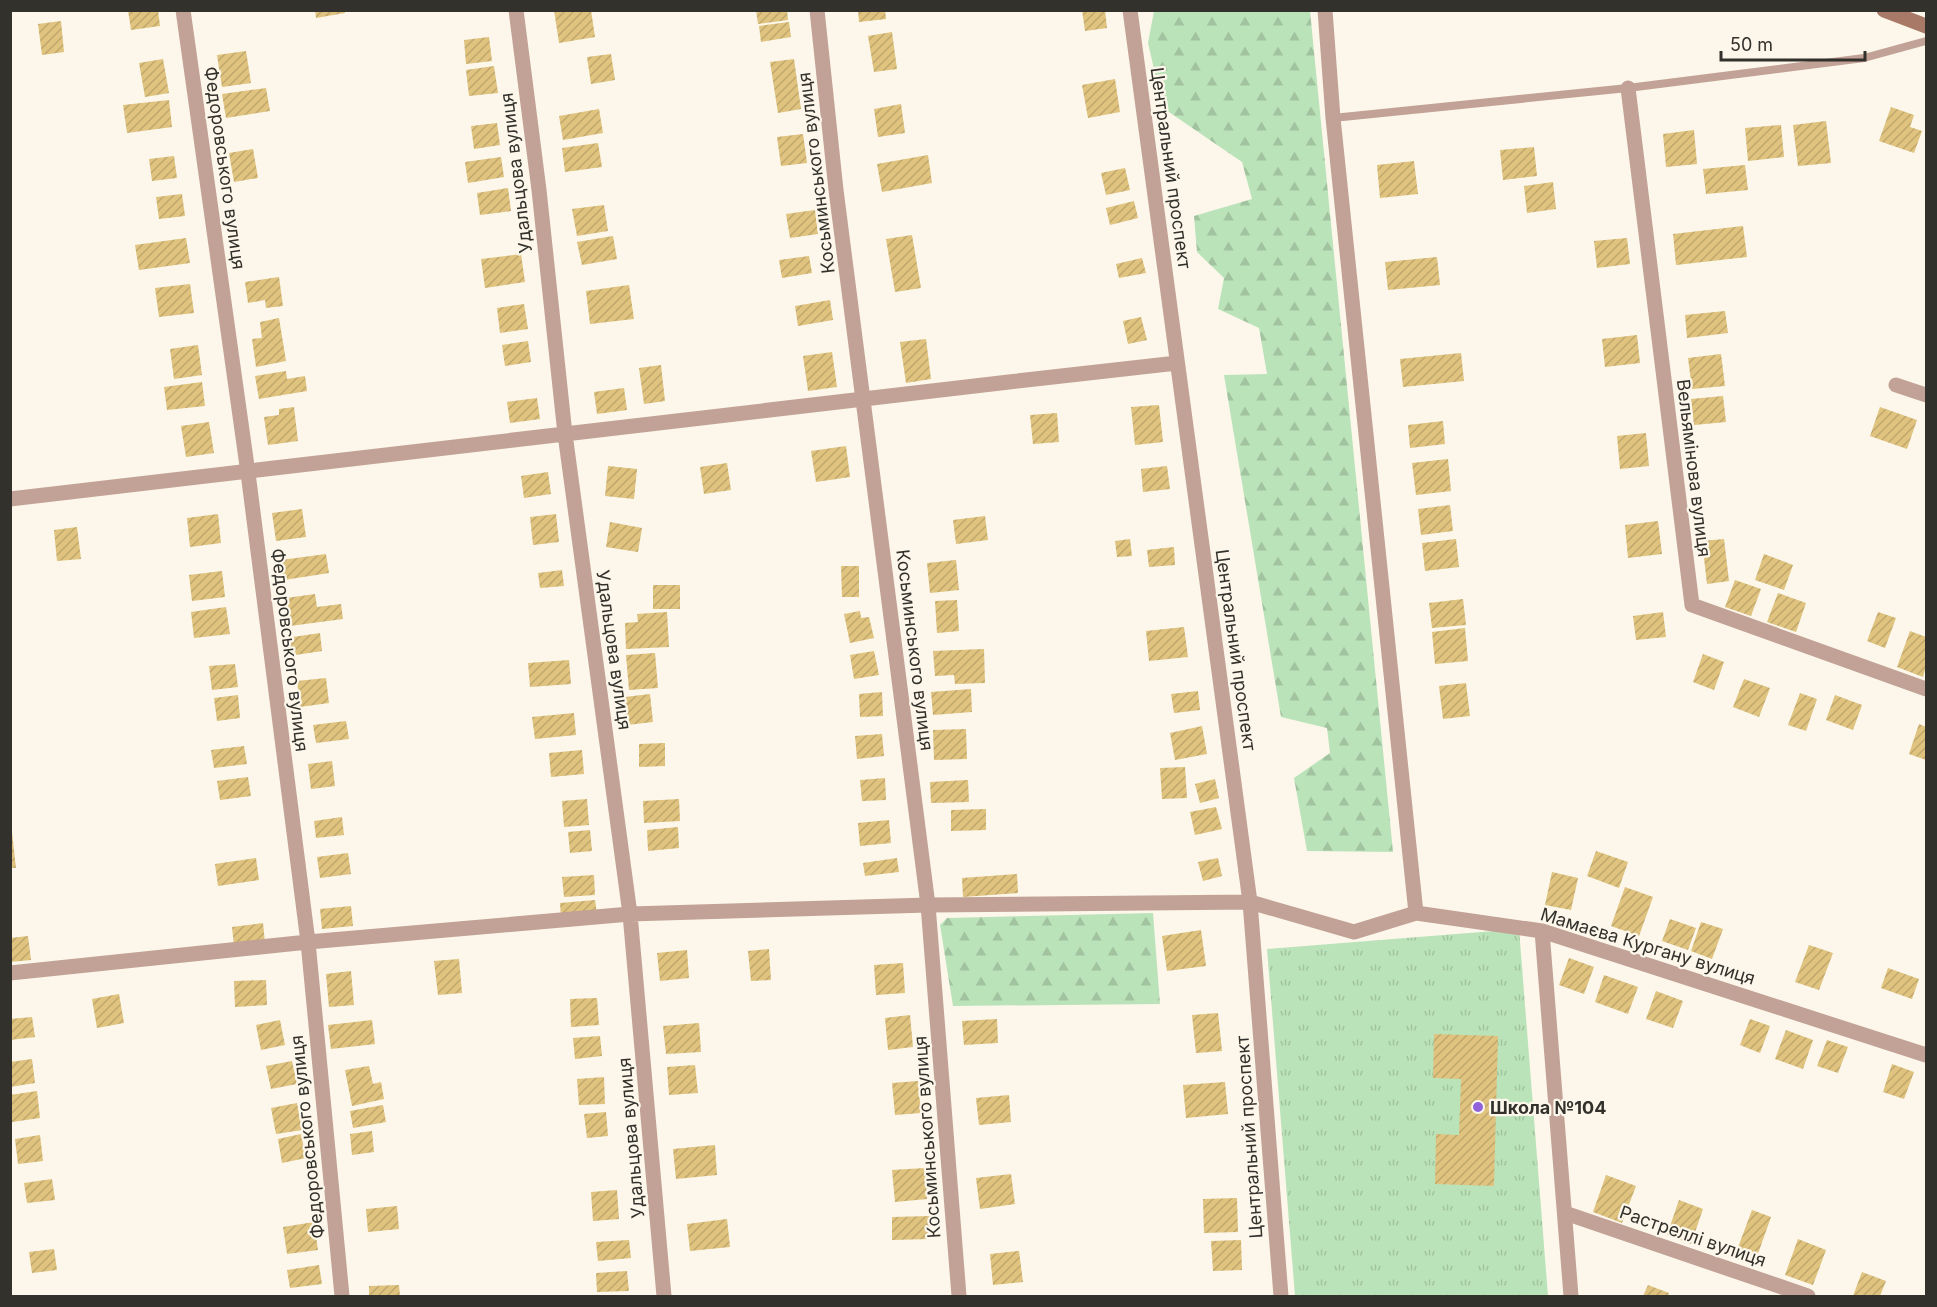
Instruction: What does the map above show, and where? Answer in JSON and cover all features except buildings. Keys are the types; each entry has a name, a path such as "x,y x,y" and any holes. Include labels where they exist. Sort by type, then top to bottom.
{"main road":[{"path":"1884,10 1926,26"}],"street":[{"name":"Федоровського вулиця","path":"183,10 248,473 308,942 342,1296"},
{"name":"Удальцова вулиця","path":"516,10 539,190 565,434 630,914 664,1296"},
{"name":"Косьминського вулиця","path":"817,10 836,190 928,905 959,1296"},
{"name":"Центральний проспект","path":"1130,10 1250,902 1281,1296"},
{"path":"1325,10 1333,118 1416,913"},
{"name":"Вельямінова вулиця","path":"1628,88 1692,605 1926,689"},
{"path":"10,499 1177,363"},
{"path":"1896,385 1926,395"},
{"name":"Мамаєва Кургану вулиця","path":"10,973 308,942 630,914 928,905 1250,902 1354,932 1416,913 1542,931 1926,1054"},
{"path":"1542,931 1571,1296"},
{"name":"Растреллі вулиця","path":"1565,1213 1808,1296"}],"lane":[{"path":"1333,118 1628,88 1864,58 1926,41"}],"green space":[{"path":"1154,11 1310,11 1393,852 1307,851 1294,778 1330,753 1327,728 1281,717 1224,375 1267,374 1259,328 1218,309 1224,278 1197,252 1194,216 1252,199 1242,162 1163,108 1148,43"},
{"path":"1153,913 1160,1004 953,1006 940,925 947,918"},
{"path":"1519,929 1548,1296 1295,1296 1267,949"}],"place":[{"name":"Школа №104","path":"1478,1107"}]}
